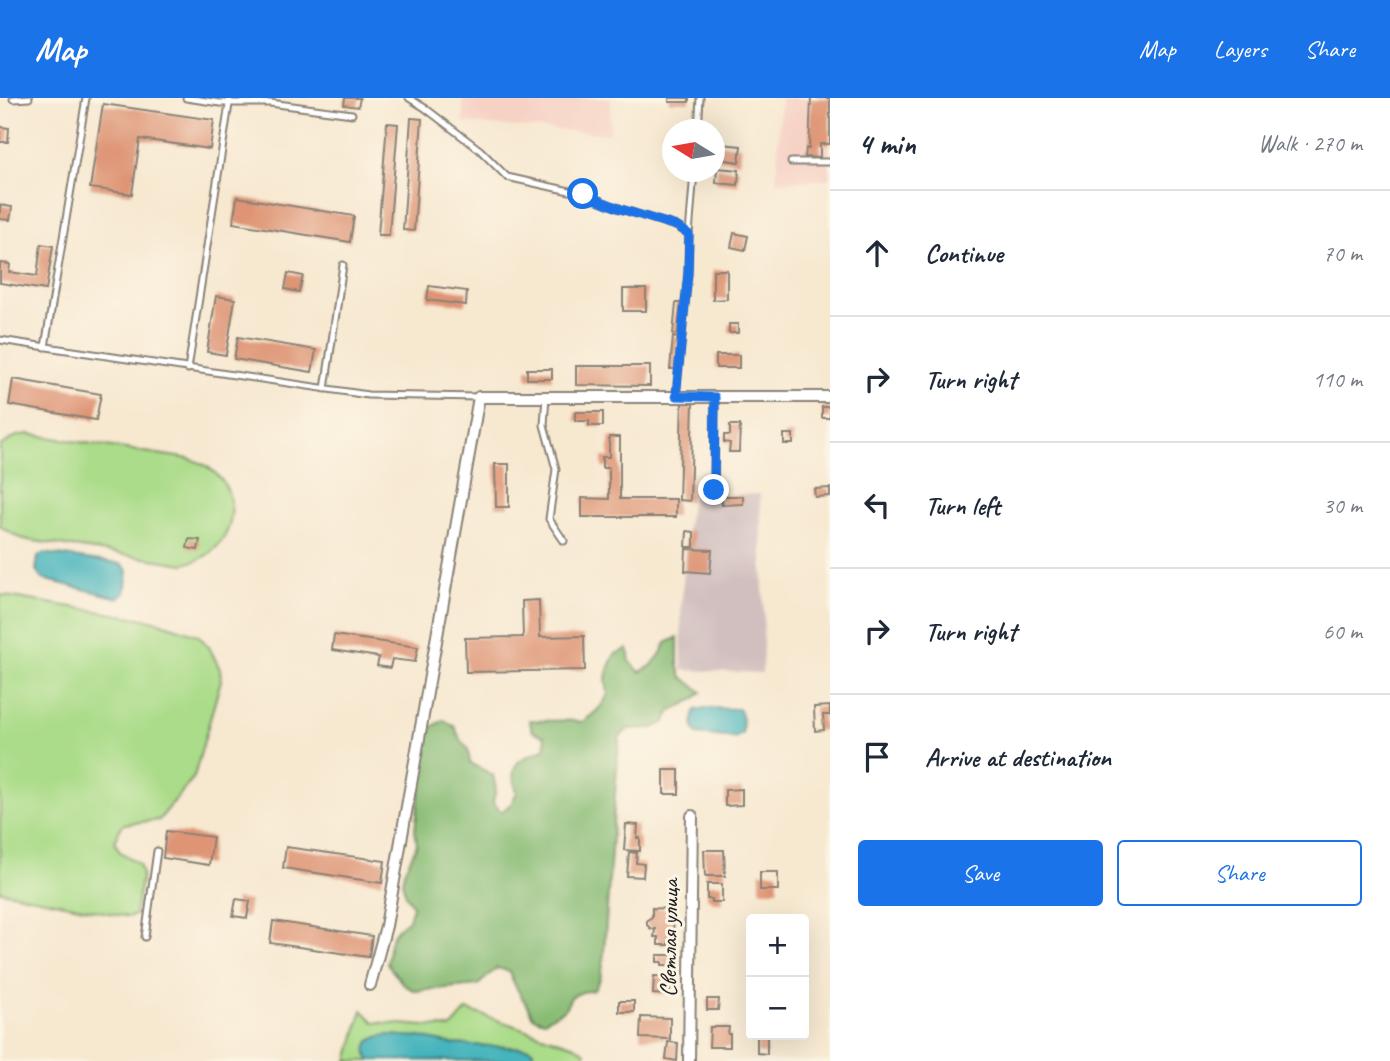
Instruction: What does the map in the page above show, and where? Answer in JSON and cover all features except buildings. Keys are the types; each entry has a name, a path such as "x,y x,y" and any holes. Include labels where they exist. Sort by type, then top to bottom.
{"street":[{"path":"370,985 386,926 479,397 830,397"},
{"name":"Светлая улица","path":"689,1061 692,816"}],"lane":[{"path":"13,99 29,98"},
{"path":"45,347 86,98"},
{"path":"186,98 270,103 352,114"},
{"path":"409,98 480,150 507,177 583,194 676,226 689,234"},
{"path":"699,119 700,98"},
{"path":"188,369 230,100"},
{"path":"791,162 830,162"},
{"path":"676,396 688,273 693,182"},
{"path":"325,389 343,265"},
{"path":"0,340 325,389 386,396 479,397"},
{"path":"546,396 544,425 556,469 549,519 564,541"},
{"path":"714,490 715,397"},
{"path":"145,937 157,850"}],"shaded area":[{"path":"463,98 611,98 610,134 463,123"},
{"path":"781,98 830,98 830,179 776,182"},
{"path":"760,494 764,616 762,673 682,670 681,611 687,525 693,495"}],"green space":[{"path":"28,434 190,459 209,468 222,481 230,497 231,514 227,530 218,545 204,557 184,564 18,537 0,526 0,446 17,436"},
{"path":"0,595 156,621 198,635 209,647 220,669 221,680 194,777 159,820 124,824 115,842 119,851 139,864 142,874 135,915 128,917 0,891"},
{"path":"678,637 681,676 702,692 693,700 671,711 665,722 654,728 628,729 619,738 603,965 594,990 571,997 565,1009 544,1021 533,1017 509,971 497,968 478,985 415,991 404,985 387,964 394,933 409,920 413,906 402,882 417,844 415,830 426,739 432,727 444,720 455,727 468,749 470,763 493,775 496,789 493,802 501,812 511,804 517,792 513,773 515,767 523,759 546,748 545,736 533,732 529,720 582,722 604,702 608,693 607,674 615,654 628,649 630,662 640,672 651,666 666,643"},
{"path":"362,1010 374,1022 451,1028 467,1010 575,1046 586,1053 581,1061 533,1061 533,1051 529,1048 452,1044 420,1037 388,1035 369,1060 371,1061 348,1061"}],"water":[{"path":"44,553 122,564 128,571 125,593 118,598 43,579 36,570 38,557"},
{"path":"739,709 743,724 742,734 735,738 697,734 693,725 694,715 696,710"},
{"path":"388,1035 420,1037 452,1044 529,1048 533,1051 533,1061 369,1060 366,1049 370,1042"}],"route":[{"path":"583,194 676,226 689,234 688,273 676,396 715,397 714,490"}]}
